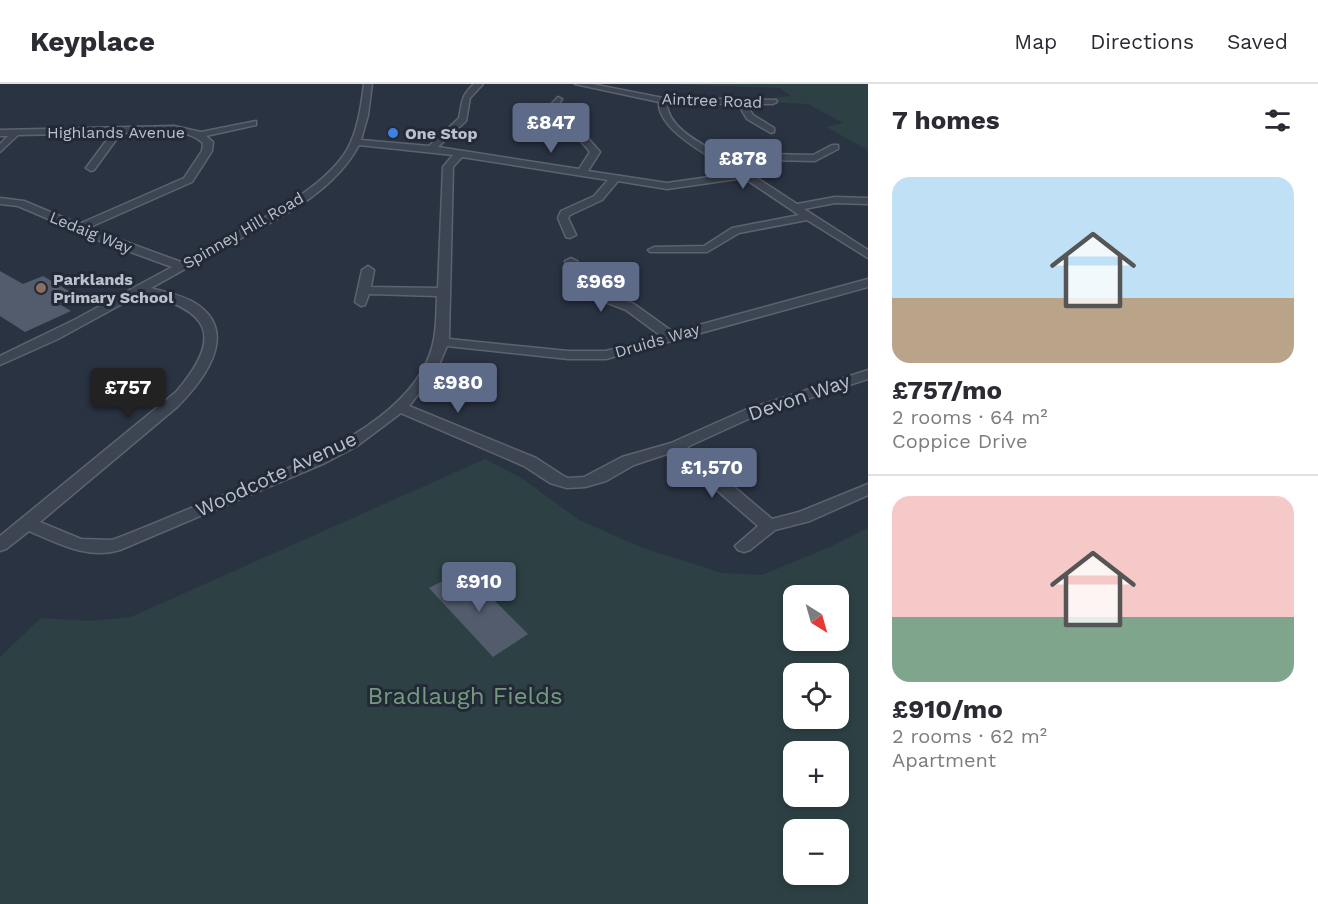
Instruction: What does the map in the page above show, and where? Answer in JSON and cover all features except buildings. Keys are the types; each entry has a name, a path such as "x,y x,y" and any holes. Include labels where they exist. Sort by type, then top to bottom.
{"street":[{"name":"Spinney Hill Road","path":"0,361 54,336 140,289 271,216 314,188 336,169 357,142 363,124 368,84"},
{"path":"431,149 463,119 464,98 479,84"},
{"name":"Aintree Road","path":"579,84 663,100 773,102"},
{"path":"558,99 549,111 550,114 577,130 595,152 581,173"},
{"path":"663,100 662,108 671,124 868,255"},
{"path":"740,101 750,117 771,130"},
{"path":"200,135 253,123"},
{"name":"Highlands Avenue","path":"0,133 174,129 200,135 208,142 208,147 188,180 79,228"},
{"path":"91,168 119,130"},
{"path":"0,149 15,133"},
{"path":"357,142 460,153 667,186 746,175"},
{"path":"728,163 768,157 815,158 835,147"},
{"name":"Woodcote Avenue","path":"27,523 81,545 103,548 114,546 307,465 359,437 399,407 424,380 435,361 442,342 448,166 460,153"},
{"path":"570,235 563,218 565,213 601,196 615,178"},
{"path":"795,207 835,200 868,201"},
{"name":"Ledaig Way","path":"0,201 20,203 117,244 181,266"},
{"path":"654,250 707,249 736,230 809,216"},
{"path":"572,261 576,281 581,288 630,307 671,337"},
{"path":"368,270 362,296 444,292"},
{"name":"Druids Way","path":"442,342 593,356 628,350 868,283"},
{"path":"0,545 172,404 190,386 203,368 210,341 209,329 200,313 188,304 140,289"},
{"name":"Devon Way","path":"399,407 530,462 556,479 567,483 585,482 600,477 628,461 676,446 750,413 868,374"},
{"path":"676,446 770,526"},
{"path":"744,546 770,526 804,517 868,489"}],"green space":[{"path":"665,84 868,84 868,150 826,127 843,123 808,104 782,103 772,98 791,96 780,88"},
{"name":"Bradlaugh Fields","path":"485,459 523,479 579,520 643,548 722,573 762,575 830,547 868,528 868,904 0,904 0,657 41,618 91,621 131,617"}],"place":[{"name":"One Stop","path":"393,133"},
{"name":"Parklands Primary School","path":"41,288"}]}
